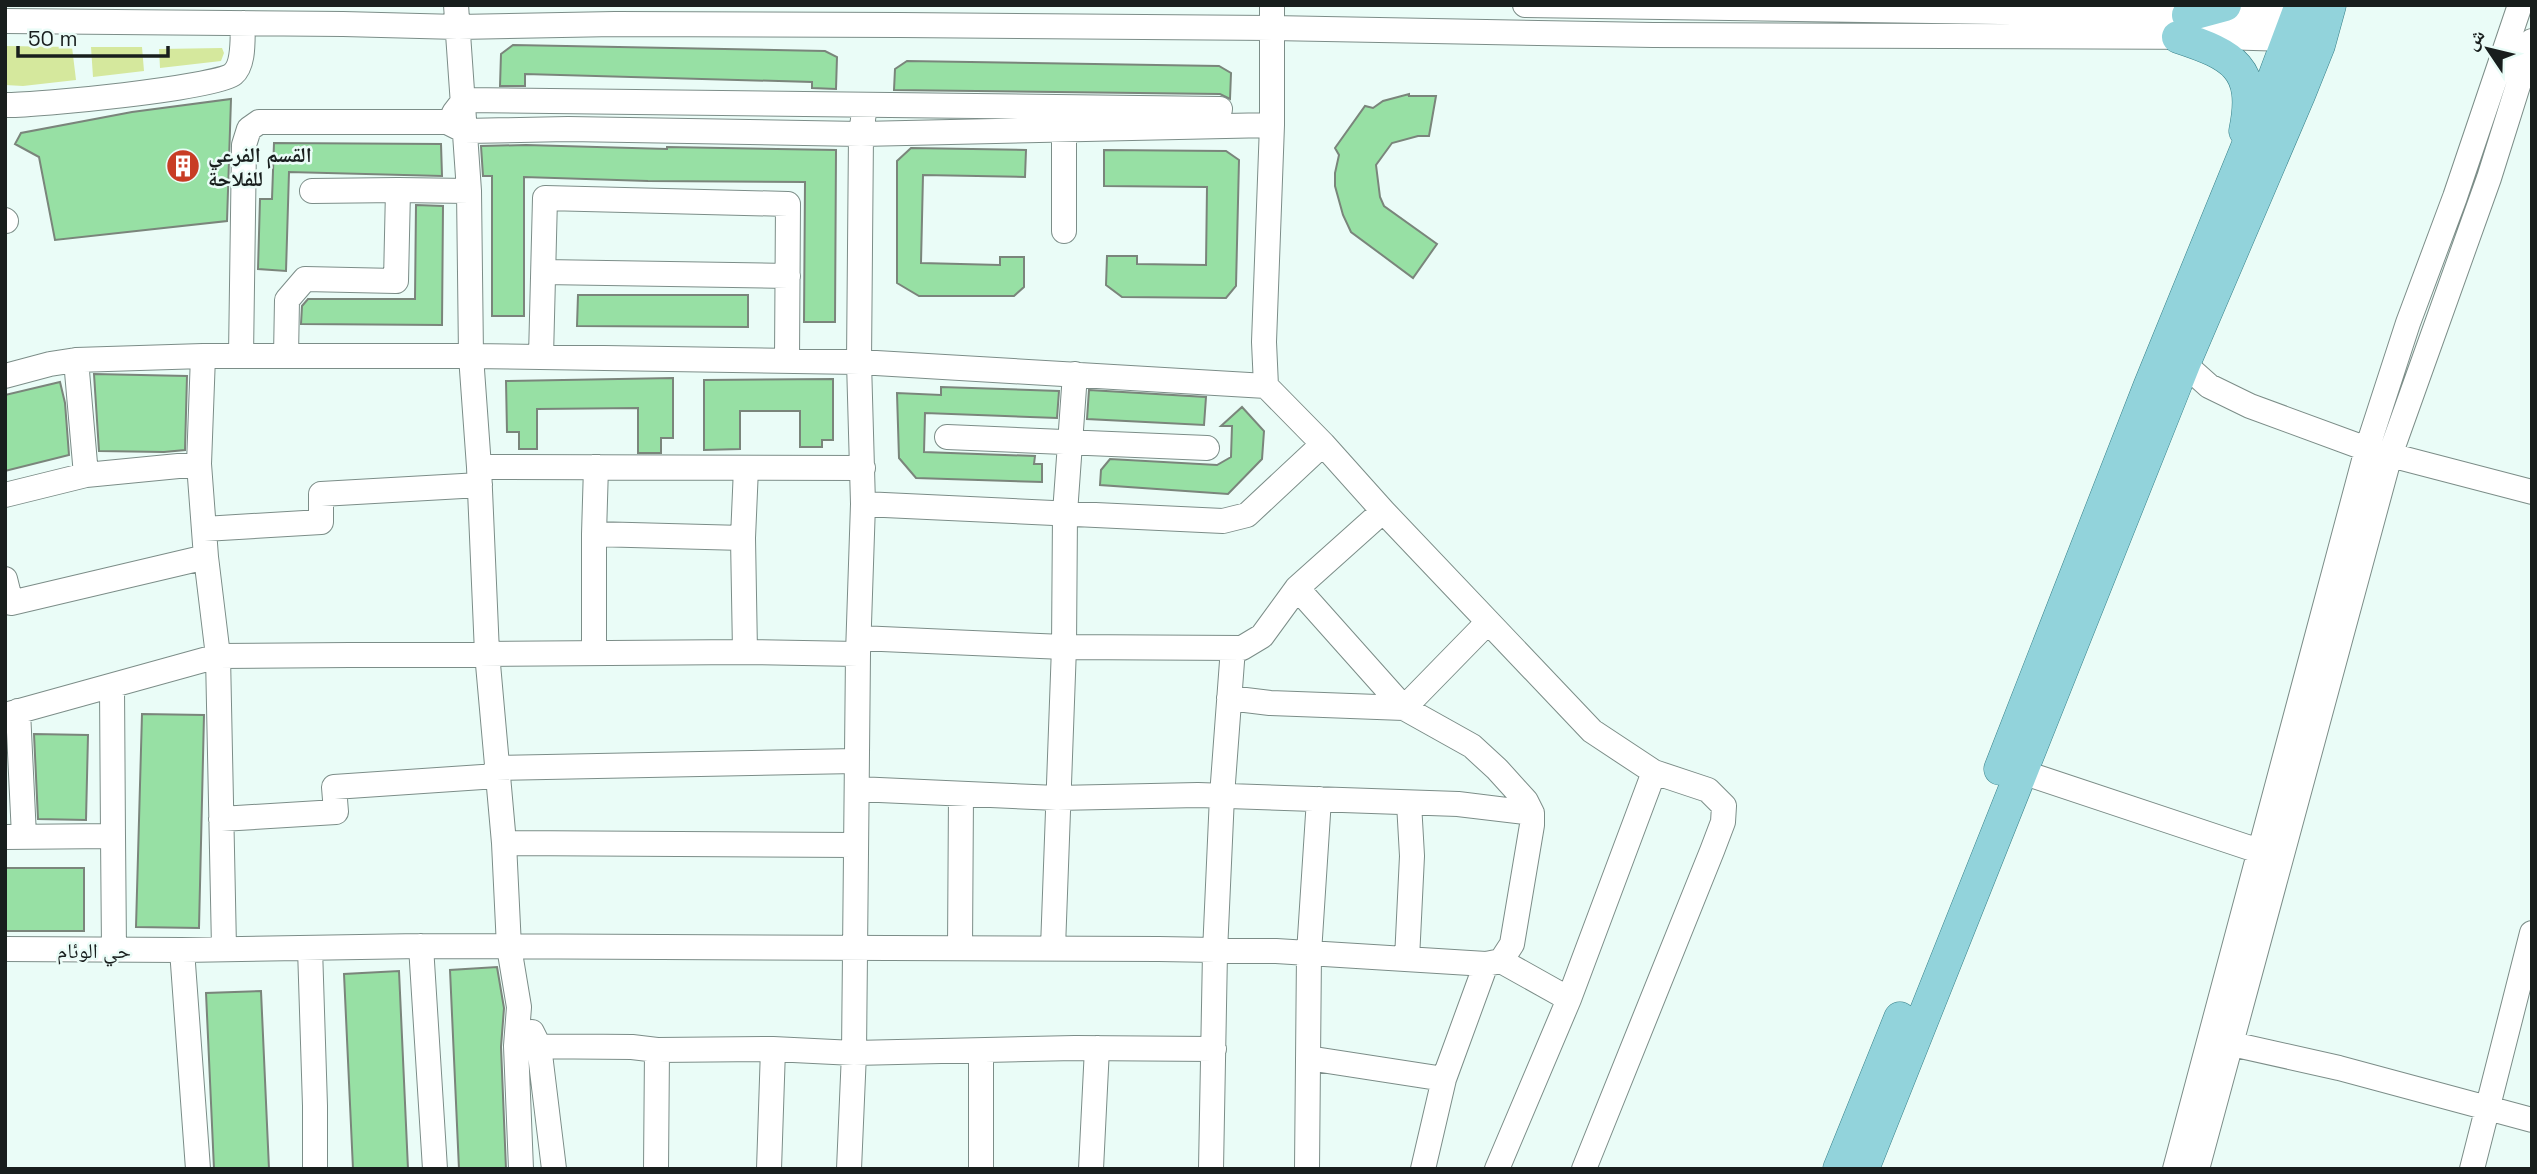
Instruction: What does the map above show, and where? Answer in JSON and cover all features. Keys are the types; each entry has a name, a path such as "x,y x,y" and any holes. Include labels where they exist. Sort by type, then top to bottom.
{"main road":[{"path":"2171,18 2225,5"},
{"path":"1863,1169 2022,772 2175,356 2228,194 2249,106 2248,88 2243,72 2171,18"},
{"path":"2228,194 2310,23"},
{"path":"1839,1169 2310,23"}],"street":[{"path":"1525,5 2171,18"},
{"path":"2175,1169 2220,1040 2271,856 2378,452 2408,323 2520,5"},
{"path":"1653,35 1654,6"},
{"path":"5,21 243,23 457,16 615,24 1272,17 1653,35 2273,16 2310,23"},
{"path":"457,16 464,100 456,126 469,191 471,356 480,476 487,653 504,843 509,947 519,1007 554,1169"},
{"path":"1272,17 1264,342 1266,386 1592,731 1654,772 1708,790 1724,806 1723,822 1584,1169"},
{"path":"5,105 179,88 220,81 231,76 238,66 243,23"},
{"path":"2378,452 2524,91 2532,41"},
{"path":"464,100 864,105 1064,118 1271,118"},
{"path":"849,1169 854,1053 856,761 863,504 859,362 861,134 864,105"},
{"path":"241,356 244,145 249,129 254,124 265,121 861,134 1064,118"},
{"path":"1064,118 1064,231"},
{"path":"2464,170 2489,178"},
{"path":"286,356 288,300 305,279 396,281 398,190"},
{"path":"312,191 469,191"},
{"path":"541,357 545,198 788,204 787,360"},
{"path":"544,272 788,276"},
{"path":"5,376 76,360 204,356 471,356 859,362 1266,386"},
{"path":"204,356 199,464 206,557 218,656 224,948"},
{"path":"2175,356 2209,386 2250,406 2378,452 2532,492"},
{"path":"76,360 86,475"},
{"path":"1053,948 1064,647 1065,513 1075,374"},
{"path":"947,437 1207,448"},
{"path":"863,504 1223,521 1247,515 1323,444"},
{"path":"5,495 86,475 199,464"},
{"path":"204,529 321,522 321,494 480,476 596,467 863,468"},
{"path":"594,653 596,467"},
{"path":"745,652 743,538 746,468"},
{"path":"113,836 14,836 12,713 218,656 745,652 859,646 1242,648 1262,636 1297,588 1383,511"},
{"path":"594,534 743,538"},
{"path":"7,595 206,557"},
{"path":"1297,588 1404,708 1472,746 1497,768 1532,813 1512,944 1494,962 1444,1079 1423,1169"},
{"path":"1229,698 1270,703 1404,708 1488,622"},
{"path":"1211,1169 1215,952 1222,796 1233,648"},
{"path":"112,687 114,950"},
{"path":"221,819 336,812 334,787 497,772 856,761"},
{"path":"1497,1169 1569,999 1654,772"},
{"path":"2022,772 2271,856"},
{"path":"857,789 1057,797 1222,796 1320,799 1458,804 1532,813"},
{"path":"960,948 961,794"},
{"path":"1307,1169 1309,953 1320,799"},
{"path":"1407,959 1412,856 1409,803"},
{"path":"504,843 855,845"},
{"path":"2472,1169 2532,933"},
{"path":"421,946 435,1169"},
{"name":"حي الوئام","path":"5,949 854,946 1276,951 1494,962"},
{"path":"310,948 315,1169"},
{"path":"182,950 198,1169"},
{"path":"1494,962 1569,999"},
{"path":"2220,1040 2339,1068 2532,1120"},
{"path":"2197,1169 2220,1040"},
{"path":"527,1046 632,1047 656,1050 773,1049 854,1053 1097,1048 1214,1049"},
{"path":"521,1169 527,1046"},
{"path":"1091,1169 1097,1048"},
{"path":"769,1169 773,1049"},
{"path":"656,1050 656,1169"},
{"path":"981,1051 981,1169"},
{"path":"1308,1058 1444,1079"}],"green space":[{"path":"5,46 72,47 76,80 23,86 5,85"},
{"path":"91,47 142,47 144,71 93,77"},
{"path":"222,48 224,53 221,61 160,68 159,49"}],"building":[{"path":"513,45 825,51 837,57 836,89 812,88 812,82 525,74 525,86 500,86 501,54"},
{"path":"907,61 1219,66 1231,73 1230,99 1220,94 894,90 895,69"},
{"path":"1409,94 1436,96 1429,136 1392,143 1376,165 1380,197 1384,206 1437,244 1413,278 1351,232 1335,186 1339,155 1335,148 1365,106 1373,108 1383,101"},
{"path":"231,99 227,221 55,240 39,157 15,144 21,133 132,112"},
{"path":"274,143 441,144 442,176 289,172 286,271 258,269 260,199 272,199"},
{"path":"481,146 836,150 835,322 804,322 805,182 524,177 524,316 492,316 492,176 483,176"},
{"path":"911,148 1026,150 1025,177 923,175 921,263 1000,265 1000,257 1024,257 1024,287 1014,296 919,296 897,283 897,161"},
{"path":"1104,150 1226,151 1239,160 1236,286 1226,298 1122,297 1106,285 1107,256 1137,256 1137,264 1206,265 1207,187 1104,186"},
{"path":"416,205 443,206 442,325 301,324 302,306 308,299 415,299"},
{"path":"578,295 748,295 748,327 577,326"},
{"path":"94,374 187,376 185,450 99,451"},
{"path":"673,378 673,438 661,438 661,453 638,453 638,408 537,409 537,449 519,449 519,432 507,432 506,381"},
{"path":"833,379 833,440 822,440 822,447 800,447 800,411 740,411 740,449 704,450 704,380"},
{"path":"60,382 65,403 69,455 5,471 5,395"},
{"path":"941,387 1059,391 1057,418 925,413 924,452 1035,456 1034,464 1042,464 1042,482 916,478 899,458 897,393 941,395"},
{"path":"1089,390 1206,397 1204,425 1087,419"},
{"path":"1242,407 1264,431 1262,459 1228,494 1100,485 1101,470 1110,459 1217,465 1231,457 1232,426 1221,426"},
{"path":"142,714 204,715 199,928 136,927"},
{"path":"34,734 88,735 86,820 38,819"},
{"path":"5,868 84,868 84,931 5,931"},
{"path":"497,967 504,1008 501,1047 506,1169 459,1169 450,970"},
{"path":"399,971 408,1169 353,1169 344,974"},
{"path":"261,991 269,1169 214,1169 206,993"}],"place":[{"name":"القسم الفرعي للفلاحة","path":"183,166"}]}
